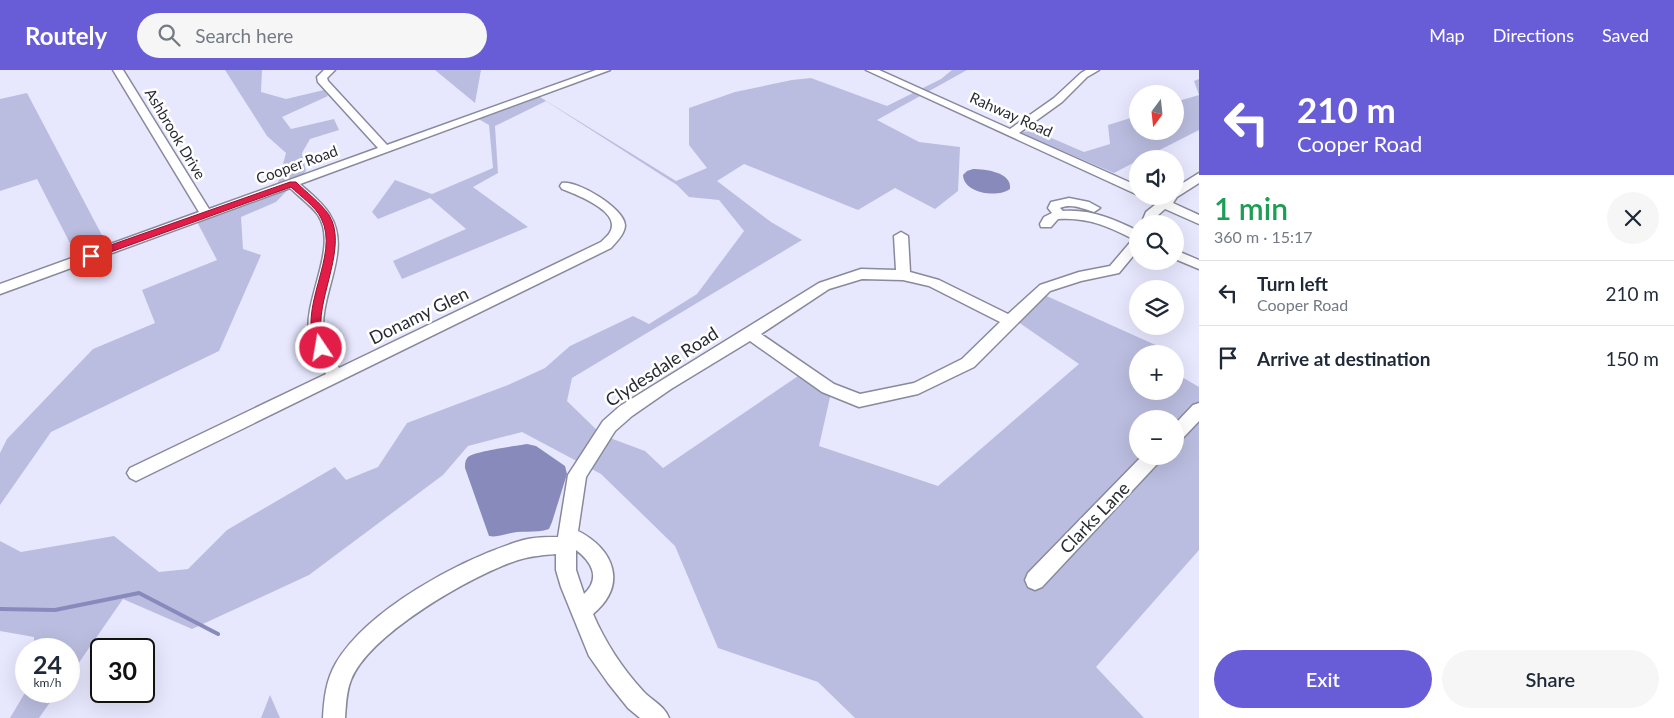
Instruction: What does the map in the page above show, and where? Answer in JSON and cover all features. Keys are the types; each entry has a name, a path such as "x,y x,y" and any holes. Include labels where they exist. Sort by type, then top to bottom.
{"street":[{"name":"Ashbrook Drive","path":"118,70 206,214"},
{"path":"330,70 322,77 323,82 386,150"},
{"name":"Cooper Road","path":"0,289 605,70"},
{"name":"Rahway Road","path":"871,70 1129,188"},
{"path":"1011,133 1058,100 1084,75 1094,70"},
{"path":"1184,188 1199,177"},
{"path":"293,184 325,216 330,230 331,244 316,313 316,330 321,348 336,377"},
{"name":"Donamy Glen","path":"136,473 610,243 617,230 618,224 615,215 607,207 566,186"},
{"path":"1151,215 1162,205"},
{"path":"1179,205 1199,220"},
{"path":"1046,224 1048,220 1060,215 1076,214 1100,218 1129,232"},
{"path":"901,236 903,275"},
{"path":"750,334 828,388 859,401 918,388 968,364 1045,288 1079,277 1114,270 1129,252"},
{"path":"1184,258 1199,266"},
{"name":"Clydesdale Road","path":"658,718 636,700 598,648 571,587 566,570 566,540 578,476 609,426 626,411 665,385 750,334 824,286 861,274 903,275 934,283 1010,321"},
{"path":"1184,426 1199,410"},
{"name":"Clarks Lane","path":"1035,580 1145,465"},
{"path":"334,718 337,687 343,671 359,648 408,607 471,569 522,550 566,540 582,542 596,552 603,566 604,581 596,597 581,610"}],"shaded area":[{"path":"225,70 262,70 261,92 286,99 324,90 328,96 282,117 291,129 334,119 339,130 310,139 302,153 306,171 276,202 241,217 243,249 261,255 219,351 51,432 0,505 0,453 7,439 93,349 155,323 142,290 217,260 195,218 276,190 286,153 267,136"},
{"path":"435,70 481,70 475,103"},
{"path":"952,70 967,70 877,120 919,142 960,147 958,191 935,209 895,188 858,210 744,164 717,181 771,222 802,240 572,378 567,401 602,435 645,451 663,468 801,374 831,393 819,446 938,486 1079,364 1014,319 1040,293 1129,333 1129,335 1133,335 1156,345 1129,345 1129,400 1184,400 1184,378 1199,387 1199,550 1096,667 1144,718 855,718 818,682 718,648 675,546 601,474 522,432 468,446 443,475 309,575 192,629 123,599 96,638 90,638 90,647 80,661 80,638 34,638 0,631 0,541 21,552 114,536 159,572 188,569 227,530 335,467 346,480 378,467 407,423 508,385 545,368 570,346 633,316 649,324 697,294 744,231 719,200 689,197 677,185 546,101 495,126 498,173 473,187 528,227 402,279 393,261 466,229 430,198 378,219 372,212 395,180 432,194 493,168 489,125 475,117 535,94 676,181 707,168 689,145 689,108 735,92 811,78 887,106 941,79"},
{"path":"1199,79 1199,95 1194,81"},
{"path":"27,93 105,241 74,251 37,179 0,191 0,99"},
{"path":"1199,95 1199,130 1184,138 1184,99"},
{"path":"1129,118 1129,140 1179,140 1160,150 1129,150 1129,165 1114,173 1018,132 1035,131 1084,152 1110,144 1108,125"},
{"path":"973,169 991,171 1002,175 1007,179 1010,189 1005,192 990,194 975,190 965,181 963,175"},
{"path":"527,444 536,446 565,466 567,474 552,522 549,529 545,530 489,536 465,468 466,459 479,453"},
{"path":"270,695 280,718 261,718"},
{"path":"19,703 50,703 39,718 10,718"}],"waterway":[{"path":"0,609 55,610 139,593 218,634"}],"route":[{"path":"91,256 293,184 325,216 330,230 331,244 316,313 316,330 321,348"}]}
